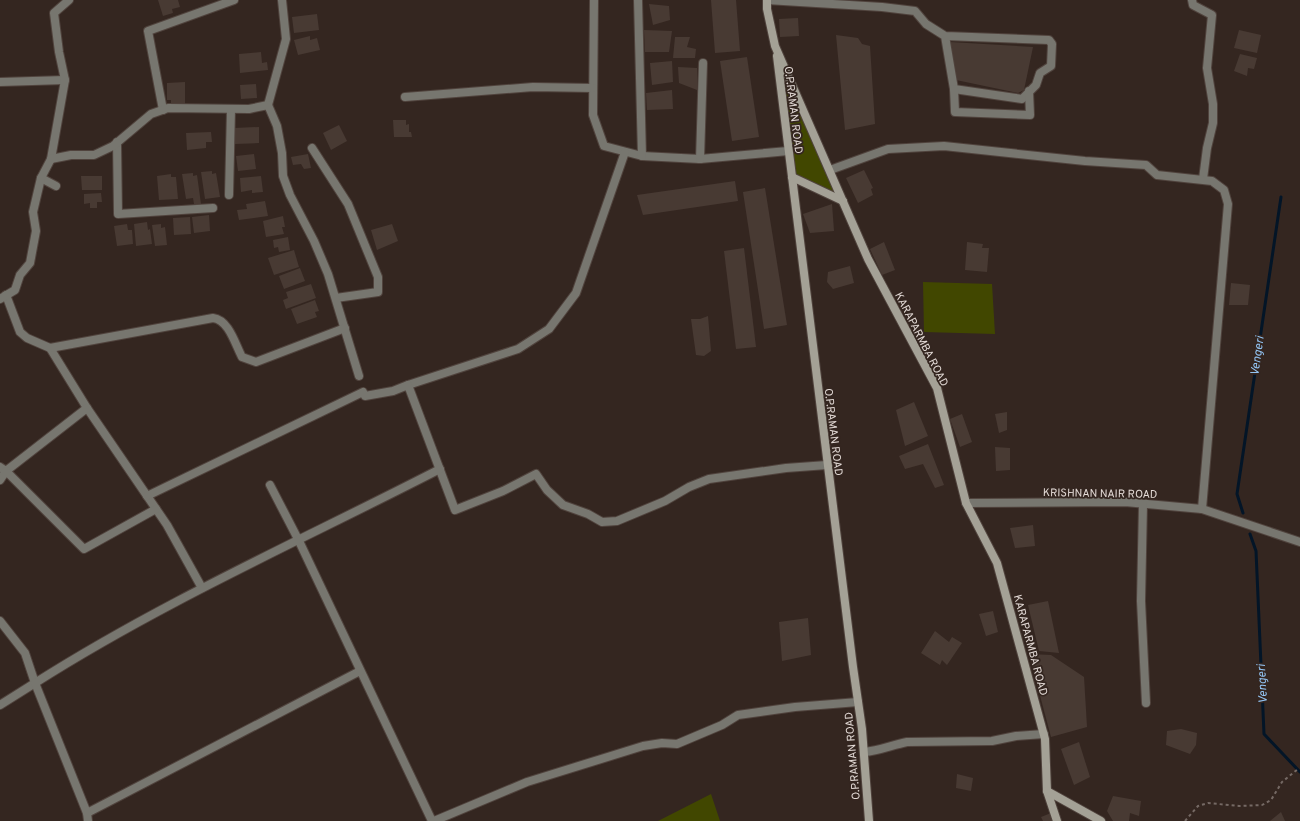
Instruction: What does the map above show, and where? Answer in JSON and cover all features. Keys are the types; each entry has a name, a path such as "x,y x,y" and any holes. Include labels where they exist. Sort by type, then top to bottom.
{"main road":[{"name":"KARAPARMBA ROAD","path":"767,0 767,9 775,46 868,259 937,388 966,503 998,563 1044,734 1047,792 1057,821"},
{"name":"O.P.RAMAN ROAD","path":"775,46 858,702 864,752 869,821"},
{"path":"792,176 843,201"},
{"path":"1047,792 1101,821"}],"street":[{"path":"69,0 54,13 59,52 65,80 52,159 42,178 33,212 36,231 30,263 20,275 14,290 3,297 20,332 27,338 50,348 213,318 219,319 226,326 242,357 256,362 345,328"},
{"path":"163,110 148,31 234,0"},
{"path":"282,0 286,38 268,105 276,126 282,153 284,176 290,195 314,241 336,298 359,376"},
{"path":"594,0 593,115 604,146 642,156 700,159 788,151"},
{"path":"638,0 642,156"},
{"path":"767,0 882,7 915,11 926,24 945,36 1052,41 1051,66 1040,74 1036,85 1022,99 954,89"},
{"path":"1192,0 1193,5 1212,15 1207,68 1213,104 1213,123 1207,148 1203,179"},
{"path":"945,36 954,89 955,112 1030,115 1030,91"},
{"path":"700,159 703,63"},
{"path":"0,82 65,80"},
{"path":"405,97 533,87 593,88"},
{"path":"52,159 71,155 94,155 117,142 151,114 168,108 249,109 268,105"},
{"path":"229,195 231,109"},
{"path":"117,142 118,214 213,208"},
{"path":"830,170 888,149 944,146 1146,166 1157,175 1212,180 1224,190 1228,204 1202,509"},
{"path":"312,148 348,204 378,277 378,292 336,298"},
{"path":"147,496 363,392 365,396 393,391 518,349 549,329 576,293 625,152"},
{"path":"42,178 56,186"},
{"path":"50,348 86,408 167,525 202,588"},
{"path":"408,385 455,510 503,491 536,474 547,490 563,504 588,514 602,522 617,521 665,501 689,487 709,479 786,468 827,465"},
{"path":"0,480 3,469 86,408"},
{"path":"3,469 84,549 156,509"},
{"path":"0,705 83,652 202,588 440,469"},
{"path":"270,485 433,821 527,782 643,746 662,743 677,744 722,725 738,715 789,708 858,702"},
{"name":"KRISHNAN NAIR ROAD","path":"966,503 1124,502 1202,509 1300,542"},
{"path":"1143,504 1141,601 1146,703"},
{"path":"0,621 25,654 88,817 360,671"},
{"path":"864,752 876,751 894,744 907,742 992,741 1016,736 1044,734"}],"path":[{"path":"1185,821 1198,806 1208,803 1239,806 1262,806 1271,800 1282,782 1298,769"}],"green space":[{"path":"782,71 837,195 792,177"},
{"path":"923,282 992,284 995,334 924,332"},
{"path":"711,794 720,821 658,821"}],"building":[{"path":"158,0 178,0 180,7 172,9 173,13 163,16"},
{"path":"711,0 736,0 740,51 715,53"},
{"path":"649,4 669,6 670,20 653,25"},
{"path":"317,14 319,30 294,33 292,17"},
{"path":"798,18 799,36 780,37 779,19"},
{"path":"644,30 672,31 669,52 645,52"},
{"path":"1239,30 1261,35 1257,53 1234,48"},
{"path":"836,35 858,38 862,44 870,46 875,124 845,130"},
{"path":"310,36 310,40 317,38 320,50 298,55 294,40"},
{"path":"675,37 690,37 687,47 696,49 695,58 673,58"},
{"path":"950,42 1033,47 1024,90 1018,93 956,80"},
{"path":"261,52 262,63 267,62 268,70 240,73 239,54"},
{"path":"1240,54 1257,58 1254,69 1248,68 1247,76 1234,71"},
{"path":"747,57 759,137 732,141 720,61"},
{"path":"672,61 673,82 652,85 650,63"},
{"path":"678,67 697,68 697,90 679,83"},
{"path":"185,82 185,106 171,106 171,100 167,100 167,83"},
{"path":"256,84 257,98 241,99 240,85"},
{"path":"672,90 673,109 647,110 646,93"},
{"path":"393,120 406,120 406,125 409,124 409,132 411,132 412,137 394,137"},
{"path":"339,125 347,141 331,150 323,133"},
{"path":"259,127 259,143 235,144 234,128"},
{"path":"211,132 212,142 206,142 206,148 187,150 186,133"},
{"path":"254,154 256,169 238,171 236,156"},
{"path":"308,154 311,168 304,169 301,164 293,165 291,157"},
{"path":"864,170 873,188 871,189 873,195 858,203 846,178"},
{"path":"212,171 212,174 216,173 220,197 205,199 201,172"},
{"path":"193,173 193,176 197,175 201,204 194,204 193,198 186,199 182,174"},
{"path":"171,174 171,177 176,177 178,199 159,200 157,176"},
{"path":"81,176 102,176 102,190 82,190"},
{"path":"261,176 263,192 252,193 252,190 241,192 240,178"},
{"path":"735,181 738,201 643,215 637,195"},
{"path":"765,188 787,325 764,329 743,192"},
{"path":"101,193 102,202 97,202 97,208 90,208 90,203 84,204 84,194"},
{"path":"265,201 268,216 239,220 237,210 247,209 246,204"},
{"path":"832,204 834,231 810,233 803,214"},
{"path":"209,215 210,231 194,233 192,217"},
{"path":"283,216 285,227 282,227 284,234 266,237 263,221"},
{"path":"190,217 191,234 174,235 173,218"},
{"path":"147,222 148,230 150,229 152,244 136,246 134,224"},
{"path":"127,224 128,230 132,230 133,244 117,246 114,226"},
{"path":"161,224 161,228 165,227 167,245 155,246 152,225"},
{"path":"392,224 398,241 377,250 371,230"},
{"path":"288,237 290,250 279,252 278,247 274,248 273,240"},
{"path":"884,242 895,270 882,275 870,249"},
{"path":"967,242 983,244 982,248 989,248 987,272 965,270"},
{"path":"744,248 756,347 736,349 724,251"},
{"path":"294,250 299,267 274,275 268,258"},
{"path":"850,266 854,283 833,289 827,282 828,272"},
{"path":"300,268 305,281 284,289 279,276"},
{"path":"1231,283 1250,285 1248,305 1229,305"},
{"path":"311,284 316,298 286,309 283,300 288,298 286,292"},
{"path":"315,300 319,311 315,312 317,317 297,324 291,309"},
{"path":"708,316 711,351 704,356 696,355 691,319 700,319"},
{"path":"914,402 928,436 905,446 896,410"},
{"path":"1007,412 1007,430 999,433 995,414"},
{"path":"962,414 972,442 960,447 950,419"},
{"path":"928,444 944,485 935,488 923,464 905,469 899,456"},
{"path":"995,447 1010,448 1010,470 996,471"},
{"path":"1033,525 1035,546 1015,548 1010,528"},
{"path":"1048,601 1059,653 1039,651 1028,605"},
{"path":"993,611 998,632 986,636 979,614"},
{"path":"808,618 811,655 782,661 779,622"},
{"path":"935,631 949,642 952,637 962,643 947,665 942,660 940,665 921,653"},
{"path":"1029,654 1051,655 1084,677 1087,727 1051,737"},
{"path":"1181,729 1197,733 1196,745 1190,754 1166,745 1167,731"},
{"path":"1079,742 1090,777 1074,785 1061,749"},
{"path":"957,774 973,778 971,791 956,788"},
{"path":"1113,796 1141,801 1139,816 1130,813 1129,821 1113,821 1107,811"},
{"path":"1281,812 1285,821 1270,821"},
{"path":"1051,813 1053,821 1043,821 1041,817"}],"waterway":[{"name":"Vengeri","path":"1243,513 1237,494 1281,197"},
{"name":"Vengeri","path":"1250,534 1256,551 1264,734 1300,772"}]}
